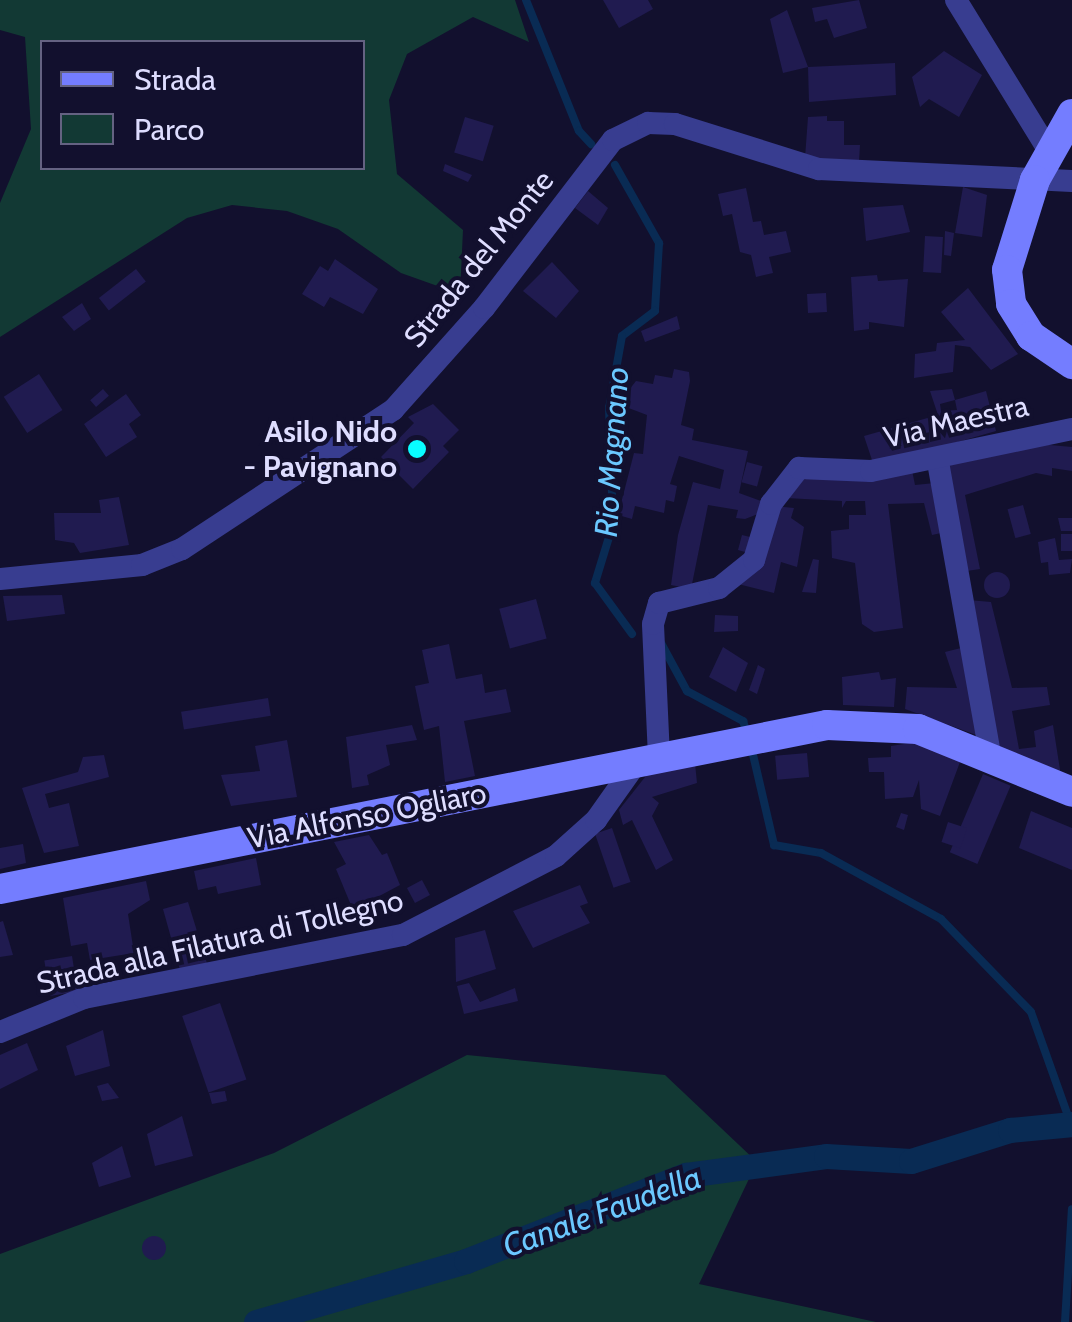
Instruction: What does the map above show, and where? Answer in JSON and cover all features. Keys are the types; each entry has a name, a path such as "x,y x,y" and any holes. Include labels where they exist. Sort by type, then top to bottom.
{"main road":[{"path":"1072,114 1035,180 1014,230 1007,270 1011,304 1031,336 1072,364"},
{"name":"Via Alfonso Ogliaro","path":"0,889 773,735 886,722 991,759"},
{"path":"991,759 1072,792"}],"street":[{"path":"956,0 1050,153"},
{"name":"Strada del Monte","path":"0,580 142,566 182,549 393,410 484,308 613,140 648,123 675,124 820,169 1072,181"},
{"name":"Via Maestra","path":"648,760 653,624 659,602 719,588 754,560 771,504 799,468 871,472 938,462 1036,432 1072,429"},
{"path":"1036,432 1072,437"},
{"path":"938,462 991,759"},
{"name":"Strada alla Filatura di Tollegno","path":"0,1032 84,998 403,935 556,856 596,820 648,760"}],"green space":[{"path":"0,0 515,0 529,42 473,17 407,54 389,100 397,174 463,230 460,294 401,273 338,229 287,211 232,205 187,218 0,337 0,203 31,129 25,37 0,30"},
{"path":"467,1055 665,1075 757,1162 699,1284 876,1322 0,1322 0,1254 274,1153"}],"building":[{"path":"603,0 648,0 653,9 619,28"},
{"path":"859,0 867,28 834,38 827,19 815,22 812,8"},
{"path":"787,10 808,67 783,73 770,19"},
{"path":"944,51 982,75 959,117 929,99 920,107 912,77"},
{"path":"895,63 896,95 809,102 808,67"},
{"path":"827,116 827,121 844,121 844,145 860,145 859,162 805,158 808,117"},
{"path":"465,117 494,126 483,161 454,152"},
{"path":"445,164 472,175 468,182 443,171"},
{"path":"963,187 987,195 982,237 955,233"},
{"path":"746,188 753,222 761,221 764,235 786,231 791,252 769,257 773,273 756,277 751,255 740,252 732,214 723,216 718,194"},
{"path":"588,191 608,208 598,225 575,208"},
{"path":"903,205 910,232 866,241 863,208"},
{"path":"945,231 954,233 951,256 944,255"},
{"path":"925,236 943,237 941,273 923,272"},
{"path":"335,259 378,289 363,314 330,297 324,307 302,294 320,266 328,271"},
{"path":"552,262 579,291 556,318 523,291"},
{"path":"136,269 146,282 109,311 99,298"},
{"path":"877,275 878,281 908,279 904,327 869,322 869,329 854,331 851,277"},
{"path":"968,288 1018,354 991,370 970,347 955,345 953,372 914,378 915,354 936,351 937,343 965,340 941,312"},
{"path":"826,293 827,312 808,313 807,294"},
{"path":"82,303 91,319 74,331 62,317"},
{"path":"677,316 680,329 645,342 641,331"},
{"path":"674,369 689,372 681,425 694,429 692,440 748,451 739,493 761,501 758,514 745,519 736,518 738,510 708,505 691,589 671,585 678,535 693,482 720,489 724,470 679,456 670,484 677,486 674,502 666,500 664,513 635,506 632,519 618,515 634,453 643,454 647,415 618,404 636,381 653,384 655,375 672,378"},
{"path":"39,374 62,410 27,433 4,397"},
{"path":"103,389 109,396 96,407 90,400"},
{"path":"952,389 955,400 986,391 996,431 874,466 864,436 938,415 930,391","holes":["955,400 957,410 941,411 940,404"]},
{"path":"126,394 141,415 129,424 137,437 106,457 84,424"},
{"name":"Asilo Nido - Pavignano","path":"433,404 459,430 443,446 449,452 413,489 381,457 414,423 408,417"},
{"path":"1039,444 1072,447 1072,471 1052,468 1052,476 1036,473 965,495 980,569 960,572 947,464"},
{"path":"747,462 762,466 757,486 742,482"},
{"path":"912,470 915,485 935,483 941,533 932,535 924,503 888,504 903,628 874,632 862,624 855,563 832,558 831,531 849,529 849,515 866,515 865,501 846,501 842,508 842,501 786,498 795,480"},
{"path":"119,497 129,545 80,553 74,543 55,540 54,513 101,513 99,500"},
{"path":"1023,505 1031,534 1015,538 1008,509"},
{"path":"774,506 794,508 791,518 804,527 797,567 781,562 774,593 734,583"},
{"path":"1058,518 1072,518 1072,531 1061,531"},
{"path":"1061,534 1072,534 1072,551 1061,551"},
{"path":"742,535 750,537 752,554 738,550"},
{"path":"1055,538 1059,560 1072,559 1070,573 1049,575 1048,562 1041,563 1038,542"},
{"path":"813,559 819,560 816,593 802,592"},
{"path":"997,572 1006,576 1010,585 1006,594 997,598 988,594 984,585 988,576"},
{"path":"62,595 65,614 7,621 3,596"},
{"path":"536,599 547,639 510,648 499,609"},
{"path":"968,600 991,602 1012,688 1047,687 1050,705 1012,711 1019,749 1036,747 1034,731 1053,725 1061,776 995,747"},
{"path":"715,615 738,616 738,631 714,632"},
{"path":"449,644 456,679 482,674 485,693 506,689 511,712 464,721 475,776 445,782 439,726 424,730 415,686 429,683 422,650"},
{"path":"723,647 748,663 736,692 709,677"},
{"path":"965,647 979,736 905,709 907,687 957,688 945,652"},
{"path":"758,665 765,669 757,694 749,690"},
{"path":"879,672 881,680 896,678 894,707 843,705 842,677"},
{"path":"268,698 271,716 184,730 181,712"},
{"path":"412,725 417,740 386,745 390,765 367,775 369,785 352,788 346,737"},
{"path":"287,740 297,797 231,806 221,775 260,771 255,746"},
{"path":"917,742 960,762 940,816 921,809 919,780 913,797 885,799 884,772 869,772 868,758 891,757 891,746"},
{"path":"807,753 809,777 777,780 775,756"},
{"path":"104,755 109,777 45,794 49,808 69,803 79,846 44,853 22,788 78,772 83,757"},
{"path":"695,763 697,783 652,797 659,803 652,816 673,860 656,870 632,820 623,825 619,810 649,772"},
{"path":"983,774 1011,786 977,864 950,852"},
{"path":"1031,811 1072,828 1072,870 1019,848"},
{"path":"901,813 908,815 904,830 896,827"},
{"path":"948,822 967,828 961,848 942,842"},
{"path":"612,828 631,882 614,888 595,834"},
{"path":"369,835 382,855 387,853 400,885 353,910 336,869 346,864 334,842"},
{"path":"23,844 26,863 0,869 0,848"},
{"path":"256,858 261,885 218,894 216,886 198,890 194,871"},
{"path":"422,880 430,895 415,903 407,888"},
{"path":"146,881 150,900 128,914 134,953 90,960 87,943 71,946 63,898"},
{"path":"580,885 588,903 580,906 590,923 533,948 513,911"},
{"path":"188,902 209,970 180,970 163,909"},
{"path":"3,921 13,955 0,957 0,922"},
{"path":"485,930 496,969 456,982 455,938"},
{"path":"72,956 78,992 50,996 44,960"},
{"path":"469,983 480,1002 515,988 518,1001 464,1014 457,986"},
{"path":"220,1003 246,1080 209,1093 182,1016"},
{"path":"103,1030 110,1066 75,1076 66,1046"},
{"path":"27,1043 38,1070 0,1089 0,1055"},
{"path":"108,1083 119,1098 102,1101 97,1086"},
{"path":"225,1091 227,1101 212,1104 209,1093"},
{"path":"182,1116 193,1156 155,1166 147,1134"},
{"path":"122,1146 131,1177 99,1187 92,1163"},
{"path":"154,1236 163,1239 163,1257 154,1260 145,1257 142,1248 145,1239"}],"waterway":[{"name":"Rio Magnano","path":"526,0 579,131 591,144"},
{"name":"Rio Magnano","path":"615,165 659,243 655,311 622,336 609,408 613,524 595,583 632,634"},
{"name":"Rio Magnano","path":"661,643 687,691 743,721 747,733"},
{"name":"Rio Magnano","path":"751,746 774,845 821,853 941,919 1031,1012 1072,1127"},
{"name":"Canale Faudella","path":"256,1322 466,1261 686,1175 826,1156 911,1161 1010,1130 1072,1124"},
{"name":"Rio Magnano","path":"1065,1322 1072,1209"}],"place":[{"name":"Asilo Nido - Pavignano","path":"417,449"}]}
